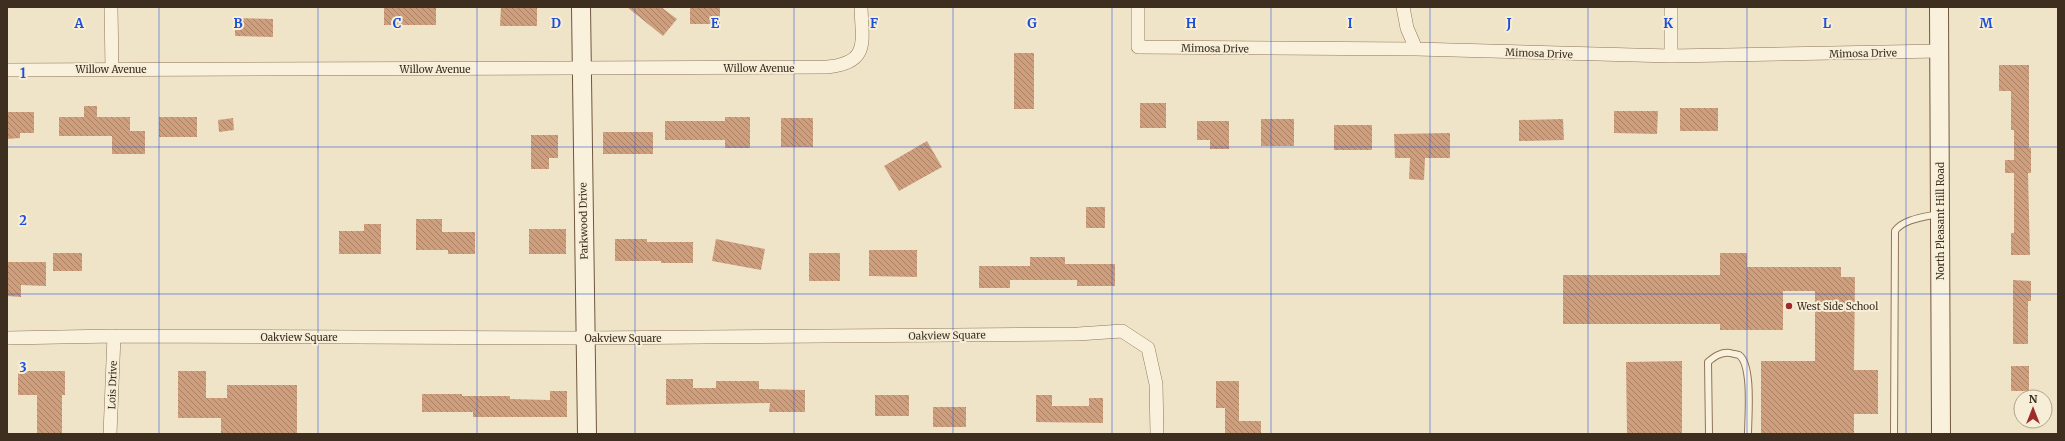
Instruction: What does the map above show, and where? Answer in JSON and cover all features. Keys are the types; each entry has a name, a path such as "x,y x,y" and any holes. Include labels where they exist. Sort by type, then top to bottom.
{"street":[{"path":"111,7 112,69"},
{"name":"Parkwood Drive","path":"581,7 580,69 587,434"},
{"name":"Willow Avenue","path":"7,70 580,69 842,66 855,60 859,55 862,42 861,7"},
{"name":"Mimosa Drive","path":"1138,7 1138,47 1416,50 1671,56 1939,51"},
{"path":"1403,7 1407,28 1416,50"},
{"path":"1671,7 1671,56"},
{"name":"North Pleasant Hill Road","path":"1939,7 1941,434"},
{"name":"Oakview Square","path":"7,338 114,336 586,338 1078,334 1122,331 1148,348 1156,384 1157,434"},
{"name":"Lois Drive","path":"110,434 114,336"}],"lane":[{"path":"1894,434 1895,231 1898,226 1918,219 1940,214"},
{"path":"1709,434 1708,362 1715,356 1726,353 1739,355 1744,361 1748,374 1748,434"}],"building":[{"path":"384,7 436,7 436,25 384,25"},
{"path":"501,7 537,7 537,26 500,26"},
{"path":"627,7 661,7 677,19 663,36"},
{"path":"690,7 720,7 720,24 690,24"},
{"path":"235,18 273,19 273,37 235,36"},
{"path":"1014,53 1034,53 1034,109 1014,109"},
{"path":"1999,65 2029,65 2029,148 2031,148 2031,173 2028,173 2030,255 2011,255 2011,233 2014,233 2014,173 2005,173 2005,160 2014,160 2014,130 2011,130 2011,91 1999,91"},
{"path":"1140,103 1166,103 1166,128 1140,128"},
{"path":"84,106 97,106 97,117 130,117 130,131 145,131 145,154 112,154 112,136 59,136 59,117 84,117"},
{"path":"1680,108 1718,108 1718,131 1680,131"},
{"path":"1614,111 1658,111 1657,134 1614,133"},
{"path":"7,112 34,112 34,133 20,133 20,138 7,139"},
{"path":"159,117 197,117 197,137 159,137"},
{"path":"725,117 750,117 750,148 725,148 725,140 665,140 665,121 725,121"},
{"path":"233,118 234,130 219,132 218,120"},
{"path":"781,118 813,118 813,147 781,147"},
{"path":"1261,119 1294,119 1294,146 1261,146"},
{"path":"1563,119 1564,140 1519,141 1519,120"},
{"path":"1197,121 1229,121 1229,149 1210,149 1210,140 1197,140"},
{"path":"1334,125 1372,125 1372,150 1334,150"},
{"path":"603,132 653,132 653,154 603,154"},
{"path":"1450,133 1450,158 1425,158 1424,180 1409,179 1410,158 1395,158 1394,134"},
{"path":"531,135 558,135 558,158 549,158 549,169 531,169"},
{"path":"927,141 942,167 899,191 884,166"},
{"path":"1086,207 1105,207 1105,228 1086,228"},
{"path":"416,219 442,219 442,232 475,232 475,254 448,254 448,250 416,250"},
{"path":"364,224 381,224 381,254 339,254 339,231 364,231"},
{"path":"529,229 566,229 566,254 529,254"},
{"path":"615,239 647,239 647,242 693,242 693,263 615,261"},
{"path":"716,239 765,249 761,270 712,261"},
{"path":"869,250 917,250 917,277 869,276"},
{"path":"53,253 82,253 82,271 53,271"},
{"path":"809,253 840,253 840,281 809,281"},
{"path":"1720,253 1747,253 1747,267 1841,267 1841,277 1855,277 1854,370 1878,370 1878,414 1854,414 1854,434 1761,434 1761,361 1815,361 1815,291 1783,291 1783,330 1720,330 1720,324 1563,324 1563,275 1720,275"},
{"path":"1030,257 1065,257 1065,264 1115,264 1115,286 1077,286 1077,280 1010,280 1010,288 979,288 979,266 1030,266"},
{"path":"7,262 46,262 46,286 21,285 21,297 7,296"},
{"path":"2013,280 2031,281 2031,301 2028,301 2028,344 2013,344"},
{"path":"1682,361 1682,434 1627,434 1626,362"},
{"path":"2011,366 2029,366 2029,389 2013,389 2013,391 2011,391"},
{"path":"18,371 65,371 65,395 62,395 62,434 37,434 37,395 18,395"},
{"path":"178,371 206,371 206,398 227,398 227,385 297,385 297,434 227,434 221,433 221,418 178,418"},
{"path":"666,379 693,379 693,388 716,388 716,381 759,381 759,389 805,390 805,412 769,412 770,403 666,405"},
{"path":"1216,381 1239,381 1239,421 1261,421 1261,434 1225,434 1225,408 1216,408"},
{"path":"550,391 567,391 567,417 473,417 473,412 422,412 422,394 510,396 510,399 550,400"},
{"path":"875,395 909,395 909,416 875,416"},
{"path":"1036,395 1052,395 1052,406 1089,406 1089,398 1103,398 1103,423 1036,422"},
{"path":"933,407 966,407 966,427 933,427"}],"place":[{"name":"West Side School","path":"1789,306"}]}
